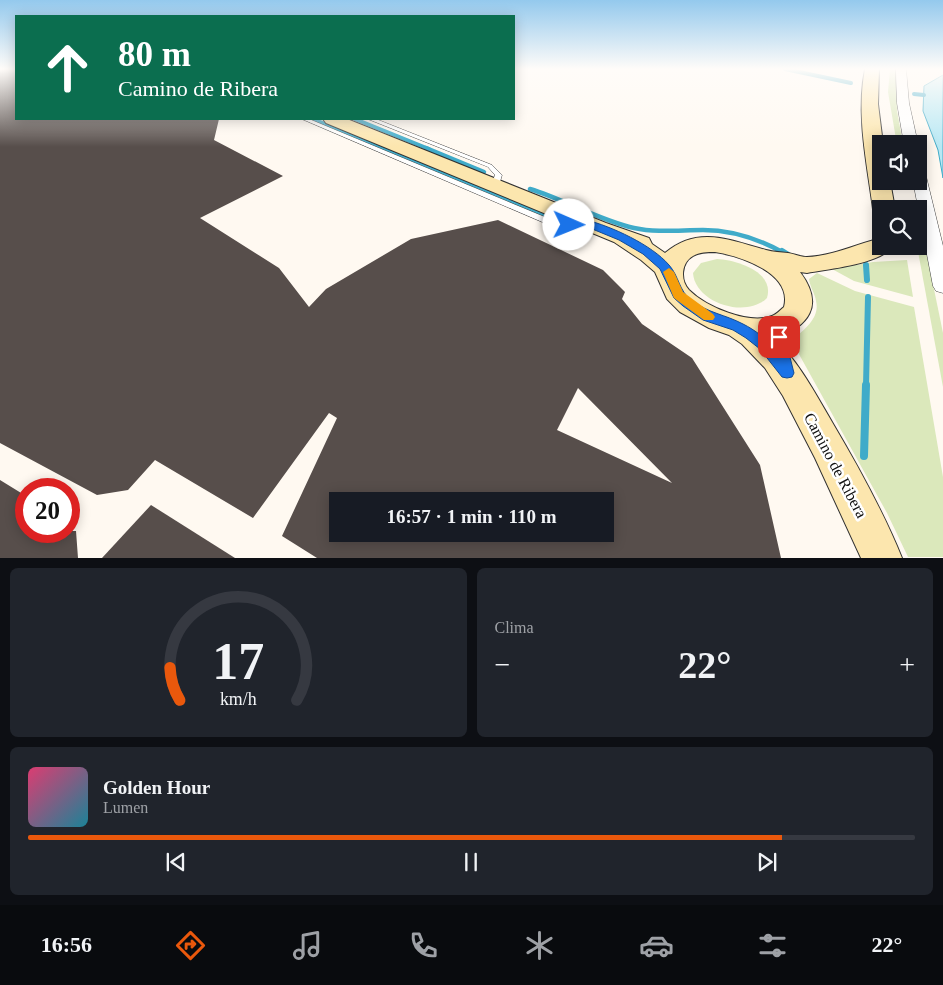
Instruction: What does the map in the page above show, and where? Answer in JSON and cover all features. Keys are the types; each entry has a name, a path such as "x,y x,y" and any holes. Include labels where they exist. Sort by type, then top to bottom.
{"main road":[{"path":"870,95 872,126 883,200"},
{"path":"334,120 623,238 652,246 685,250"},
{"path":"623,238 656,259 670,274 678,295 687,303 708,316 753,329 780,325 791,318 798,308 799,295 806,270"},
{"path":"670,274 673,261 685,250 696,246 730,246 760,256 780,268 806,270 872,250"},
{"name":"Camino de Ribera","path":"780,325 781,349 787,373"},
{"name":"Camino de Ribera","path":"738,326 764,346 787,373 850,487 882,558"}],"street":[{"path":"902,95 909,135"},
{"path":"922,190 943,286"}],"lane":[{"path":"307,120 550,222 569,225 586,223"},
{"path":"374,120 490,166 499,175 495,185"}],"green space":[{"path":"889,95 897,95 897,111 901,135 895,135"},
{"path":"919,255 927,255 943,333 943,387"},
{"path":"717,259 744,265 760,274 768,289 767,298 758,304 747,307 735,307 723,305 702,293 696,284 693,273 701,263"},
{"path":"907,260 913,297 854,281 832,269 873,262"},
{"path":"817,273 855,291 914,307 943,477 943,557 908,557 887,513 795,347 796,337 811,322 816,312 817,307 809,279"}],"water":[{"path":"924,95 943,95 943,178 938,150 923,111"}],"building":[{"path":"0,95 15,95 15,120 219,120 214,140 283,176 200,218 279,268 309,307 326,289 411,239 498,220 603,270 625,292 622,299 642,324 692,358 760,465 781,558 317,558 282,536 337,418 329,413 253,518 155,460 128,490 97,495 80,486 80,478 65,478 0,443","holes":["578,388 672,483 557,430"]},
{"path":"0,480 15,489 15,543 77,543 78,558 0,558"},
{"path":"151,505 235,558 102,558"}],"waterway":[{"path":"315,120 386,149"},
{"path":"357,120 429,149"},
{"path":"383,148 551,218"},
{"path":"426,148 484,172"},
{"path":"530,189 608,220 634,228 660,231 714,230 755,240 784,253"},
{"path":"782,251 790,256"},
{"path":"866,265 867,280"},
{"path":"866,386 868,297"},
{"path":"864,456 866,385"}],"slow traffic":[{"path":"669,272 678,295 708,317"}],"route":[{"path":"569,225 586,223 623,238 647,252 664,266 670,274 678,295 687,303 720,322 738,326 751,334 787,373 779,337"}]}
